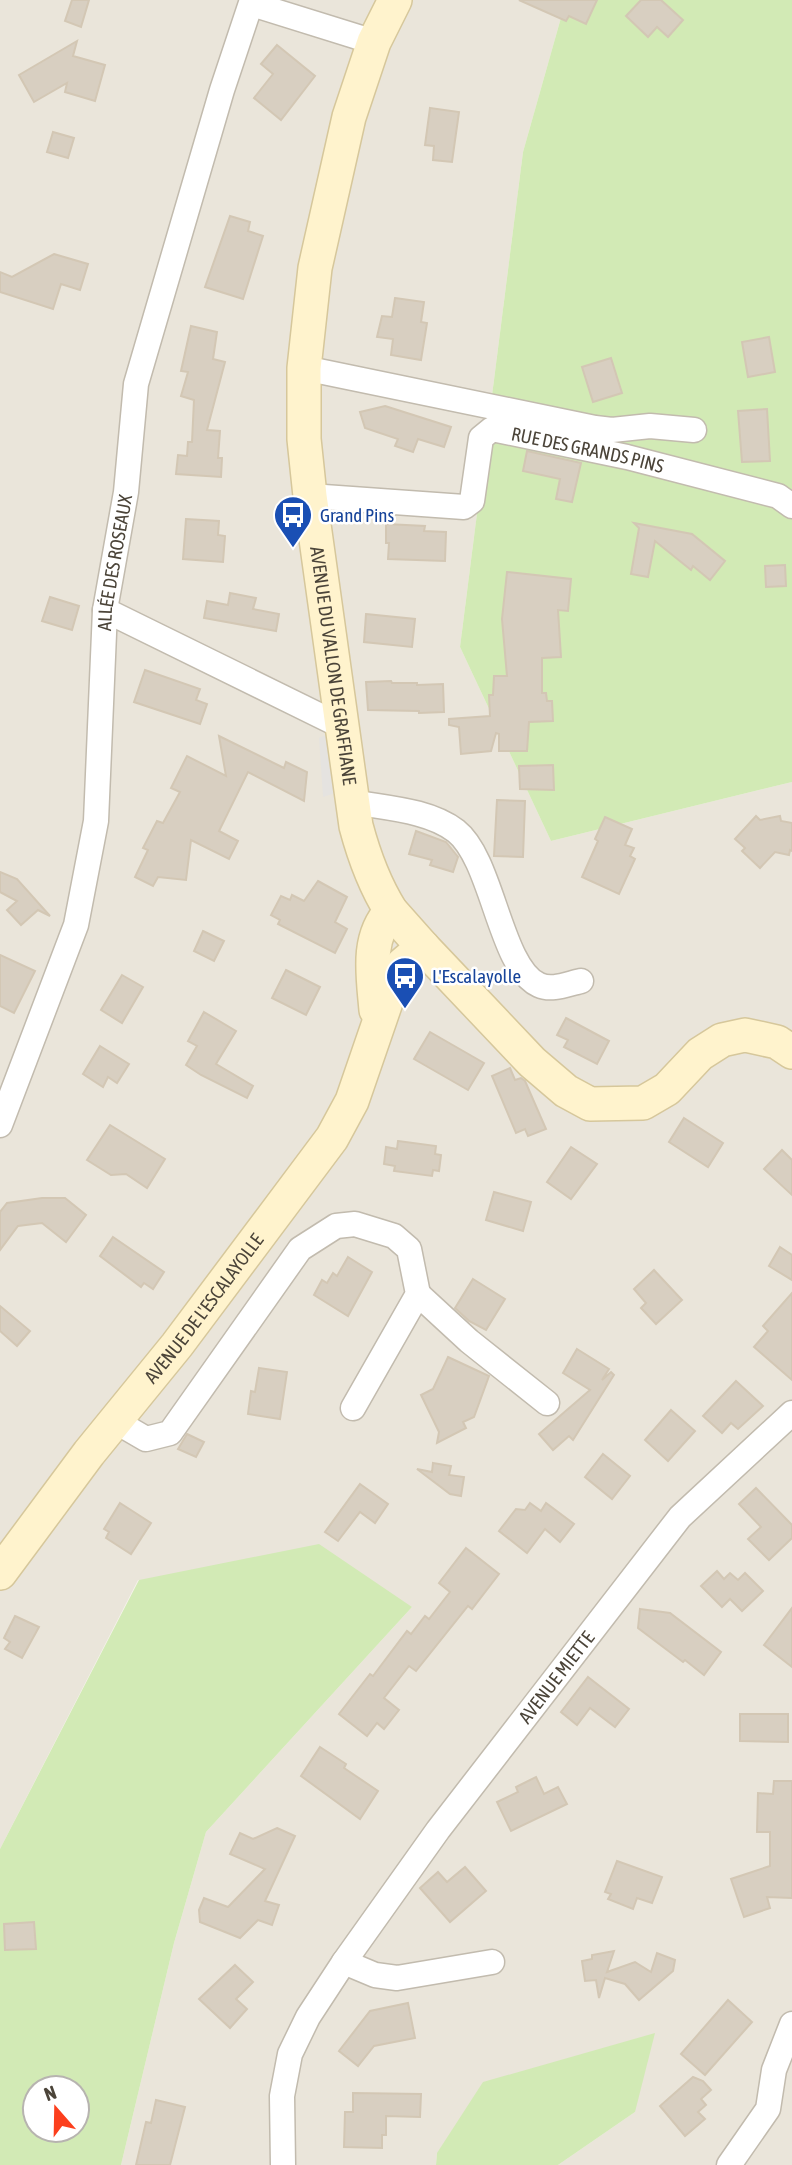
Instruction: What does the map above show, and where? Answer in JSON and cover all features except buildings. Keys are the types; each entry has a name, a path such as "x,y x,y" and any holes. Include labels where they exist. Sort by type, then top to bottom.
{"street":[{"name":"AVENUE DU VALLON DE GRAFFIANE","path":"395,0 374,42 349,117 315,268 304,368 304,439 310,496 342,727 362,848 377,888 391,911 423,947 532,1062 566,1091 590,1104 643,1103 667,1089 700,1054 722,1040 745,1035 777,1042 792,1052"},
{"name":"ALLÉE DES ROSEAUX","path":"0,1125 76,925 96,821 105,610 126,492 136,384 222,90 252,2 374,42"},
{"path":"304,368 595,428 611,430 650,426 694,429"},
{"name":"RUE DES GRANDS PINS","path":"310,496 464,507 472,501 481,438 492,429 627,457 778,496 792,506"},
{"path":"105,610 342,727"},
{"path":"353,802 423,816 457,831 472,850 514,957 525,976 539,986 552,988 581,981"},
{"name":"AVENUE DE L'ESCALAYOLLE","path":"378,1026 373,946 382,920 391,911"},
{"name":"AVENUE DE L'ESCALAYOLLE","path":"0,1573 177,1345 332,1138 352,1101 394,976 402,964 423,947"},
{"path":"115,1422 146,1439 170,1433 300,1249 335,1226 355,1224 394,1236 409,1249 418,1294 469,1341 547,1402"},
{"path":"353,1408 418,1294"},
{"name":"AVENUE MIETTE","path":"283,2165 282,2095 290,2054 308,2017 344,1962 438,1830 680,1517 792,1413"},
{"path":"344,1962 375,1975 397,1978 492,1962"},
{"path":"729,2165 768,2109 774,2070 792,2024"}],"shaded area":[{"path":"0,0 566,0 523,152 460,647 551,841 792,782 792,2165 558,2165 635,2112 437,2153 436,2165 121,2165 174,1943 206,1832 412,1607 138,1580 0,1849"},
{"path":"343,727 351,788 323,797 319,738"}],"green space":[{"path":"566,0 792,0 792,782 551,841 460,647 523,152"},
{"path":"319,1544 412,1607 206,1832 174,1943 121,2165 0,2165 0,1849 139,1580"},
{"path":"655,2033 635,2112 558,2165 436,2165 437,2153 483,2082"}],"place":[{"name":"Grand Pins","path":"293,549"},
{"name":"L'Escalayolle","path":"405,1010"}]}
